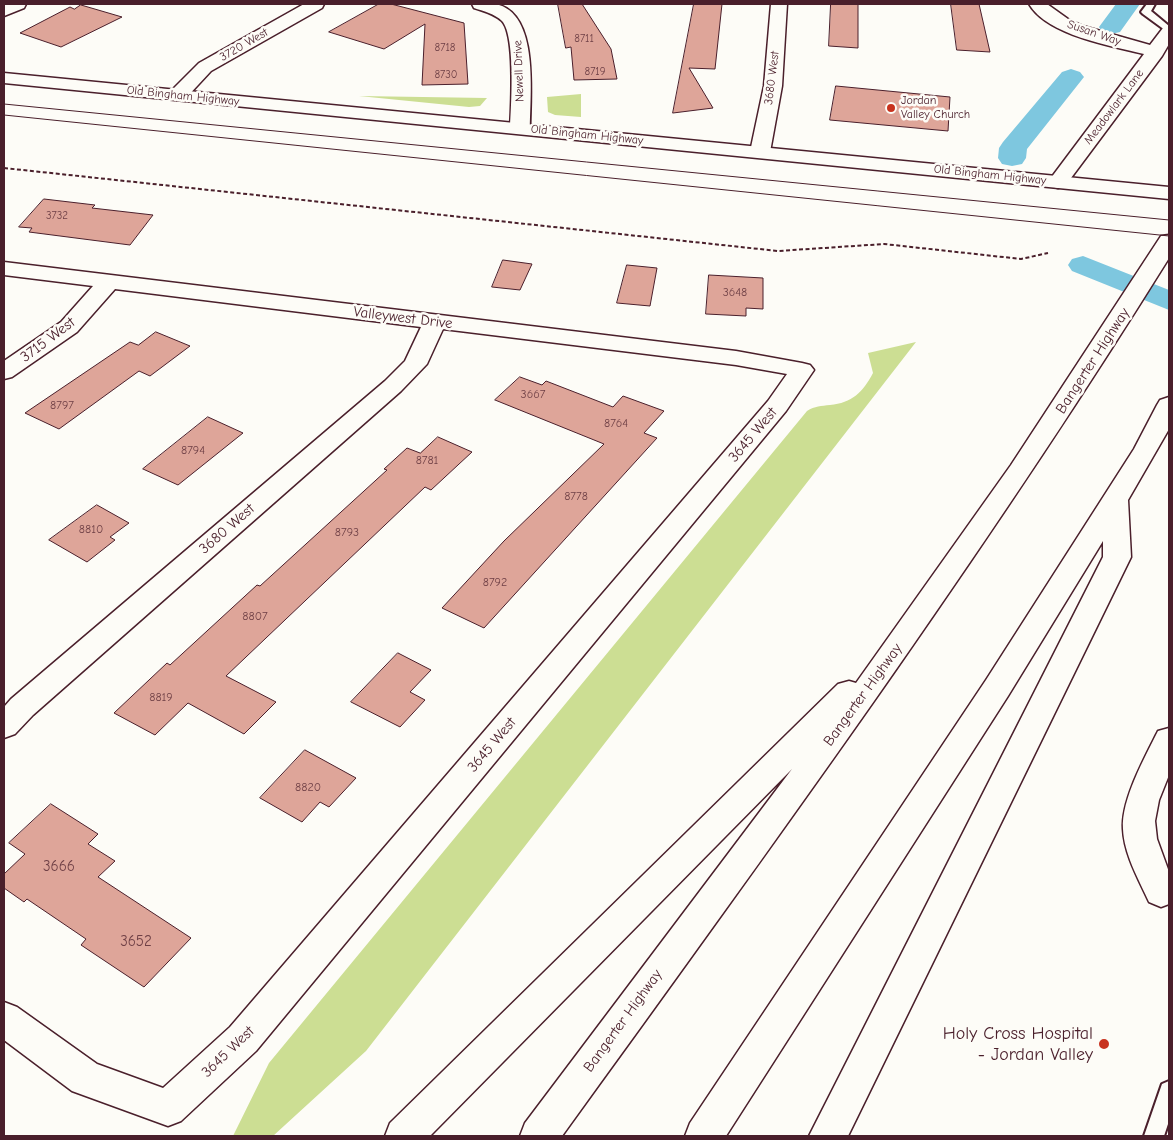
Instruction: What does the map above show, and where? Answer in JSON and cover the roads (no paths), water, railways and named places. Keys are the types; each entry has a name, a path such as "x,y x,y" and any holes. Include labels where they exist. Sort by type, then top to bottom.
{"main road":[{"path":"4,11 18,4"},
{"name":"3720 West","path":"178,95 205,67 316,4"},
{"name":"Newell Drive","path":"480,4 510,19 518,35 520,129"},
{"name":"3680 West","path":"760,152 774,86 779,4"},
{"name":"Susan Way","path":"1037,4 1052,16 1088,34 1156,52"},
{"name":"Meadowlark Lane","path":"1058,182 1156,52 1169,31"},
{"name":"Old Bingham Highway","path":"4,78 1161,193"},
{"name":"Bangerter Highway","path":"539,1136 912,629 1108,340 1169,241"},
{"name":"Valleywest Drive","path":"4,269 736,358 802,370"},
{"name":"3715 West","path":"4,372 69,327 108,282"},
{"name":"3680 West","path":"4,726 22,707 393,386 415,364 435,322"},
{"name":"3645 West","path":"4,1019 86,1078 168,1108 243,1040 778,406 802,370"},
{"path":"704,1136 992,697 1115,497 1147,449 1169,404"},
{"path":"828,1136 1117,557 1115,497"},
{"path":"404,1136 912,629"},
{"path":"1167,899 1142,840 1139,822 1144,800 1169,740"}],"lane":[{"path":"1151,4 1146,12 1169,31"},
{"path":"1154,1136 1169,1091"}],"waterway":[{"path":"1111,27 1128,4"},
{"path":"1012,158 1013,148 1071,77"},
{"path":"1083,265 1169,301"}],"tram line":[{"path":"4,104 1169,220"},
{"path":"4,115 1169,236"}],"place":[{"name":"Jordan Valley Church","path":"891,108"},
{"name":"Holy Cross Hospital - Jordan Valley","path":"1104,1044"}]}
